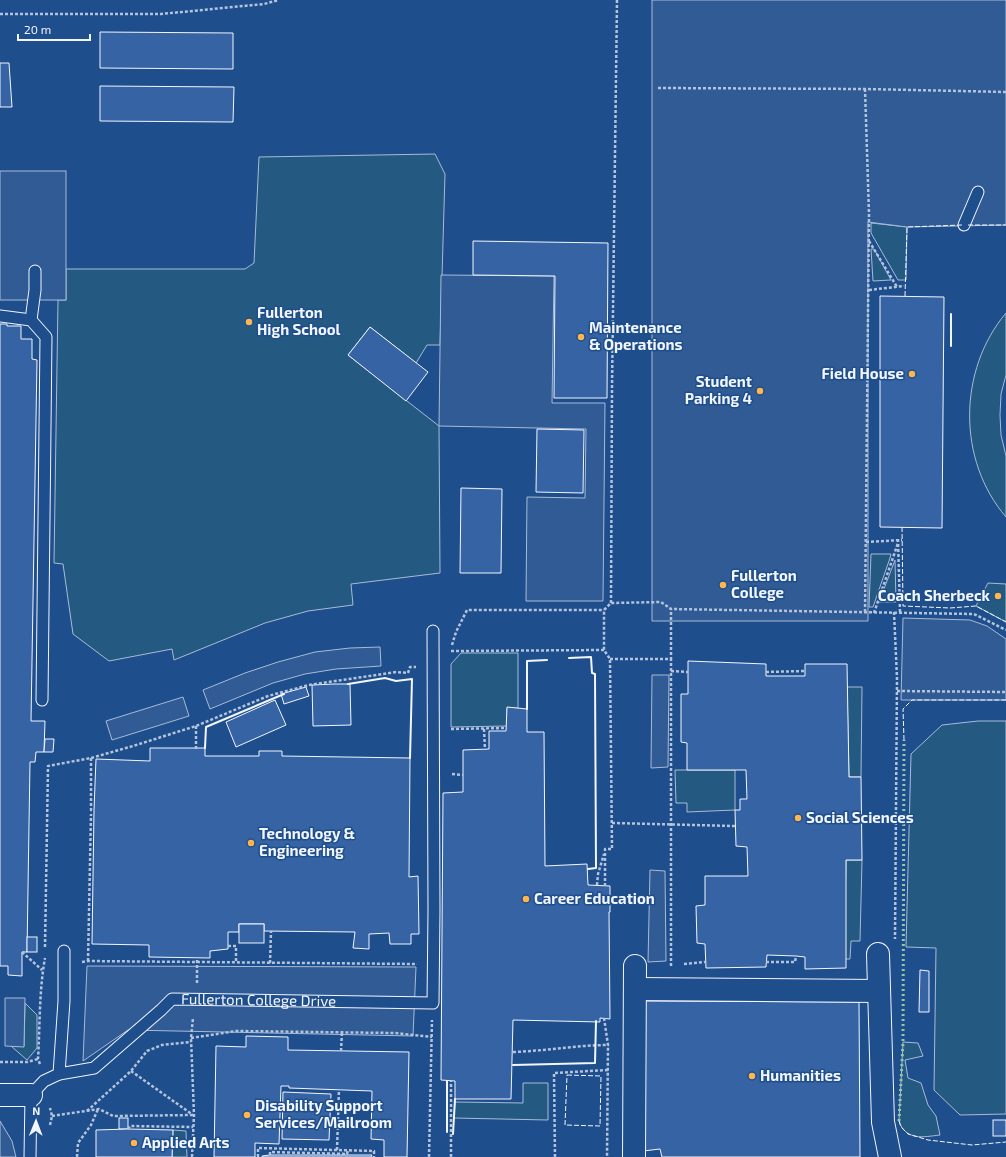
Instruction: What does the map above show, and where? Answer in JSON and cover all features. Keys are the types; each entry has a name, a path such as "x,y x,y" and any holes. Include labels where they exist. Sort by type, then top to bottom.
{"street":[{"path":"887,949 879,991 883,1122 890,1157"},
{"path":"634,1157 635,966"},
{"path":"635,990 879,991"},
{"name":"Fullerton College Drive","path":"0,1095 38,1088"}],"lane":[{"path":"964,225 978,192"},
{"path":"31,320 35,290 35,271"},
{"path":"0,316 31,320 46,337 42,700"},
{"path":"433,631 433,1003"},
{"path":"59,1074 64,1001 64,951"},
{"name":"Fullerton College Drive","path":"38,1088 59,1074 94,1068 172,999 196,998 253,1001 433,1003"},
{"path":"30,1157 38,1088"}],"path":[{"path":"0,14 161,14 264,4 279,0"},
{"path":"611,604 617,0"},
{"path":"658,88 864,89 1006,92"},
{"path":"864,89 869,214 865,613"},
{"path":"869,240 897,287"},
{"path":"869,290 904,286"},
{"path":"866,542 902,540"},
{"path":"898,541 900,612"},
{"path":"874,613 898,541"},
{"path":"467,610 604,610 611,604 662,602 671,609 974,614 1006,630"},
{"path":"671,609 671,966 706,962"},
{"path":"604,610 604,650 610,659 612,823 612,849 605,849"},
{"path":"887,949 896,691 894,612"},
{"path":"451,651 604,650"},
{"path":"610,659 671,659"},
{"path":"45,948 48,766 91,758 133,746 196,726 268,696 309,685 396,672 408,673 410,667 433,667"},
{"path":"671,671 688,672"},
{"path":"766,672 805,671"},
{"path":"896,691 1006,692"},
{"path":"196,726 196,749"},
{"path":"448,729 507,728"},
{"path":"484,729 485,750"},
{"path":"91,758 91,810 94,810"},
{"path":"88,961 91,814"},
{"path":"612,823 736,826"},
{"path":"597,885 598,874 605,849"},
{"path":"605,849 605,886"},
{"path":"270,963 271,931"},
{"path":"228,946 236,946 236,963"},
{"path":"22,952 42,970"},
{"path":"45,956 42,970 38,1088 52,1116 99,1109 113,1116 194,1116"},
{"path":"766,962 795,962 796,956"},
{"path":"192,1157 194,1116 191,1038 196,998 197,958"},
{"path":"42,970 88,961 433,965"},
{"path":"429,1157 433,1003"},
{"path":"604,1018 608,1045 607,1157"},
{"path":"191,1038 236,1031 395,1033 432,1037"},
{"path":"341,1051 342,1032"},
{"path":"86,1111 131,1071 147,1051 162,1046 191,1042"},
{"path":"513,1052 596,1045 634,1045"},
{"path":"0,1062 27,1062 38,1059"},
{"path":"555,1157 554,1073 608,1070"},
{"path":"131,1071 194,1116"},
{"path":"451,1081 451,1157"},
{"path":"337,1150 339,1089"},
{"path":"77,1157 78,1143 91,1125 99,1109"},
{"path":"128,1129 130,1126 193,1128"},
{"path":"258,1157 258,1148 374,1151 374,1157"},
{"path":"270,1155 270,1152 347,1154 348,1150"}],"shaded area":[{"name":"Student Parking 4","path":"652,0 1006,0 1006,225 907,227 868,222 868,621 652,621"},
{"path":"435,154 445,174 440,345 427,345 416,363 370,327 348,355 439,426 440,573 351,584 353,605 308,611 265,623 174,660 172,649 109,661 73,634 63,564 54,563 58,300 66,300 66,269 245,269 254,263 259,157"},
{"path":"0,171 66,171 66,300 0,300"},
{"path":"871,223 907,227 906,280 898,280 871,233"},
{"path":"871,249 874,249 891,280 873,281"},
{"path":"441,275 554,276 552,403 605,403 603,601 526,601 527,497 585,498 586,429 439,426"},
{"path":"1006,313 1006,375 1001,394 1000,415 1001,435 1006,456 1006,517 990,494 979,469 972,442 970,415 972,388 979,361 990,336"},
{"path":"871,554 891,554 873,607 869,607"},
{"path":"895,560 896,602 879,602"},
{"path":"988,583 1006,584 1006,622 976,606"},
{"path":"903,618 970,620 987,626 1006,639 1006,700 901,700"},
{"path":"380,647 381,666 336,669 305,674 273,683 210,709 203,690 245,673 315,652 350,648"},
{"path":"461,653 518,653 518,708 507,708 507,726 451,727 451,664"},
{"path":"652,675 669,675 668,767 651,768"},
{"path":"847,687 862,687 861,777 849,777"},
{"path":"183,697 189,716 112,740 106,721"},
{"path":"978,721 1006,721 1006,1114 960,1115 934,1090 936,948 906,947 911,754 942,725"},
{"path":"675,770 735,770 735,810 687,812 687,803 676,803"},
{"path":"846,860 862,860 860,941 851,941 850,959 844,959"},
{"path":"650,870 665,871 666,961 648,962"},
{"path":"87,966 416,967 413,1036 128,1030 83,1061"},
{"path":"5,998 25,998 24,1047 5,1046"},
{"path":"25,1003 37,1015 37,1048 27,1060 11,1046 24,1046"},
{"path":"903,1042 918,1043 923,1056 905,1060 908,1078 921,1083 928,1105 936,1116 940,1135 921,1137 911,1135 906,1132 899,1121"},
{"path":"523,1083 548,1083 548,1120 454,1118 455,1102 523,1103"},
{"path":"0,1121 12,1141 16,1157 0,1157"},
{"path":"173,1130 186,1131 187,1157 172,1157"}],"building":[{"path":"100,32 233,33 233,69 100,68"},
{"path":"0,63 9,63 12,107 0,107"},
{"path":"100,86 234,87 233,122 100,121"},
{"name":"Maintenance & Operations","path":"473,241 608,243 607,398 554,398 555,276 473,275"},
{"name":"Field House","path":"880,296 944,297 942,528 880,527"},
{"path":"0,324 7,324 7,326 21,326 21,339 32,339 32,359 37,360 31,721 45,721 44,752 36,752 35,762 30,762 27,952 22,952 22,976 8,975 8,966 0,966"},
{"path":"370,327 428,372 406,401 348,355"},
{"path":"537,429 584,430 583,493 536,492"},
{"path":"461,488 502,489 501,573 460,573"},
{"name":"Social Sciences","path":"688,661 766,664 766,676 805,676 805,664 847,664 849,777 861,777 862,860 846,860 846,968 805,969 805,957 767,955 766,967 706,968 705,944 697,943 696,906 705,905 705,876 748,876 747,847 736,846 735,810 740,810 740,799 747,799 746,770 687,770 687,743 681,742 681,694 688,694"},
{"path":"350,684 351,725 313,726 312,685"},
{"path":"306,687 309,696 284,704 281,694"},
{"path":"275,700 286,725 236,747 226,722"},
{"name":"Career Education","path":"507,707 527,709 527,732 544,732 545,866 587,864 588,885 610,886 610,1019 600,1018 600,1022 513,1020 511,1099 455,1099 455,1081 441,1080 443,793 463,792 463,750 489,749 489,731 506,731"},
{"path":"45,739 54,739 53,752 44,752"},
{"name":"Technology & Engineering","path":"150,748 205,748 205,756 259,756 259,751 282,751 282,756 410,758 409,877 418,876 419,934 411,934 411,944 390,944 389,933 369,934 369,949 353,948 355,932 264,931 264,924 239,924 239,932 228,932 228,949 210,951 210,958 149,957 149,945 92,944 96,759 150,761"},
{"path":"239,924 264,924 264,943 239,943"},
{"path":"27,937 37,937 37,952 27,952"},
{"path":"920,970 929,971 929,1012 919,1012"},
{"name":"Humanities","path":"645,1001 859,1002 860,1157 662,1157 660,1149 643,1151"},
{"name":"Disability Support Services/Mailroom","path":"246,1036 288,1037 288,1050 409,1052 407,1157 384,1157 384,1140 371,1139 372,1091 289,1088 289,1086 281,1086 279,1144 255,1143 255,1157 214,1157 216,1046 246,1047"},
{"path":"283,1092 331,1094 329,1140 282,1139"},
{"path":"119,1118 128,1118 128,1129 119,1129"},
{"path":"993,1120 1006,1120 1006,1136 993,1136"},
{"name":"Applied Arts","path":"96,1130 173,1130 172,1157 96,1157"},
{"path":"270,1155 372,1155 371,1157 262,1157"}],"hedge":[{"path":"899,1121 903,1042 904,740"}],"fence":[{"path":"905,296 907,227 962,225"},
{"path":"968,225 1006,225"},
{"path":"902,527 903,606 950,608 976,606 1006,622"},
{"path":"904,740 903,709 912,700 1006,700"},
{"path":"567,1075 601,1076 600,1126 565,1125 567,1075"},
{"path":"899,1121 901,1127 908,1134 928,1140 972,1145 1006,1142"}],"wall":[{"path":"951,314 951,346"},
{"path":"569,658 591,657 592,673 595,674 596,868 588,869"},
{"path":"527,709 527,661 547,660"},
{"path":"348,684 385,678 396,681 412,679 410,758"},
{"path":"205,748 206,727 284,694"},
{"path":"513,1065 595,1063 596,1021"},
{"path":"447,1081 447,1132"},
{"path":"453,1134 455,1099"}],"place":[{"name":"Fullerton High School","path":"249,322"},
{"name":"Maintenance & Operations","path":"581,337"},
{"name":"Field House","path":"912,374"},
{"name":"Student Parking 4","path":"760,391"},
{"name":"Fullerton College","path":"723,585"},
{"name":"Coach Sherbeck","path":"998,596"},
{"name":"Social Sciences","path":"798,818"},
{"name":"Technology & Engineering","path":"251,843"},
{"name":"Career Education","path":"526,899"},
{"name":"Humanities","path":"752,1076"},
{"name":"Disability Support Services/Mailroom","path":"247,1115"},
{"name":"Applied Arts","path":"134,1143"}]}
